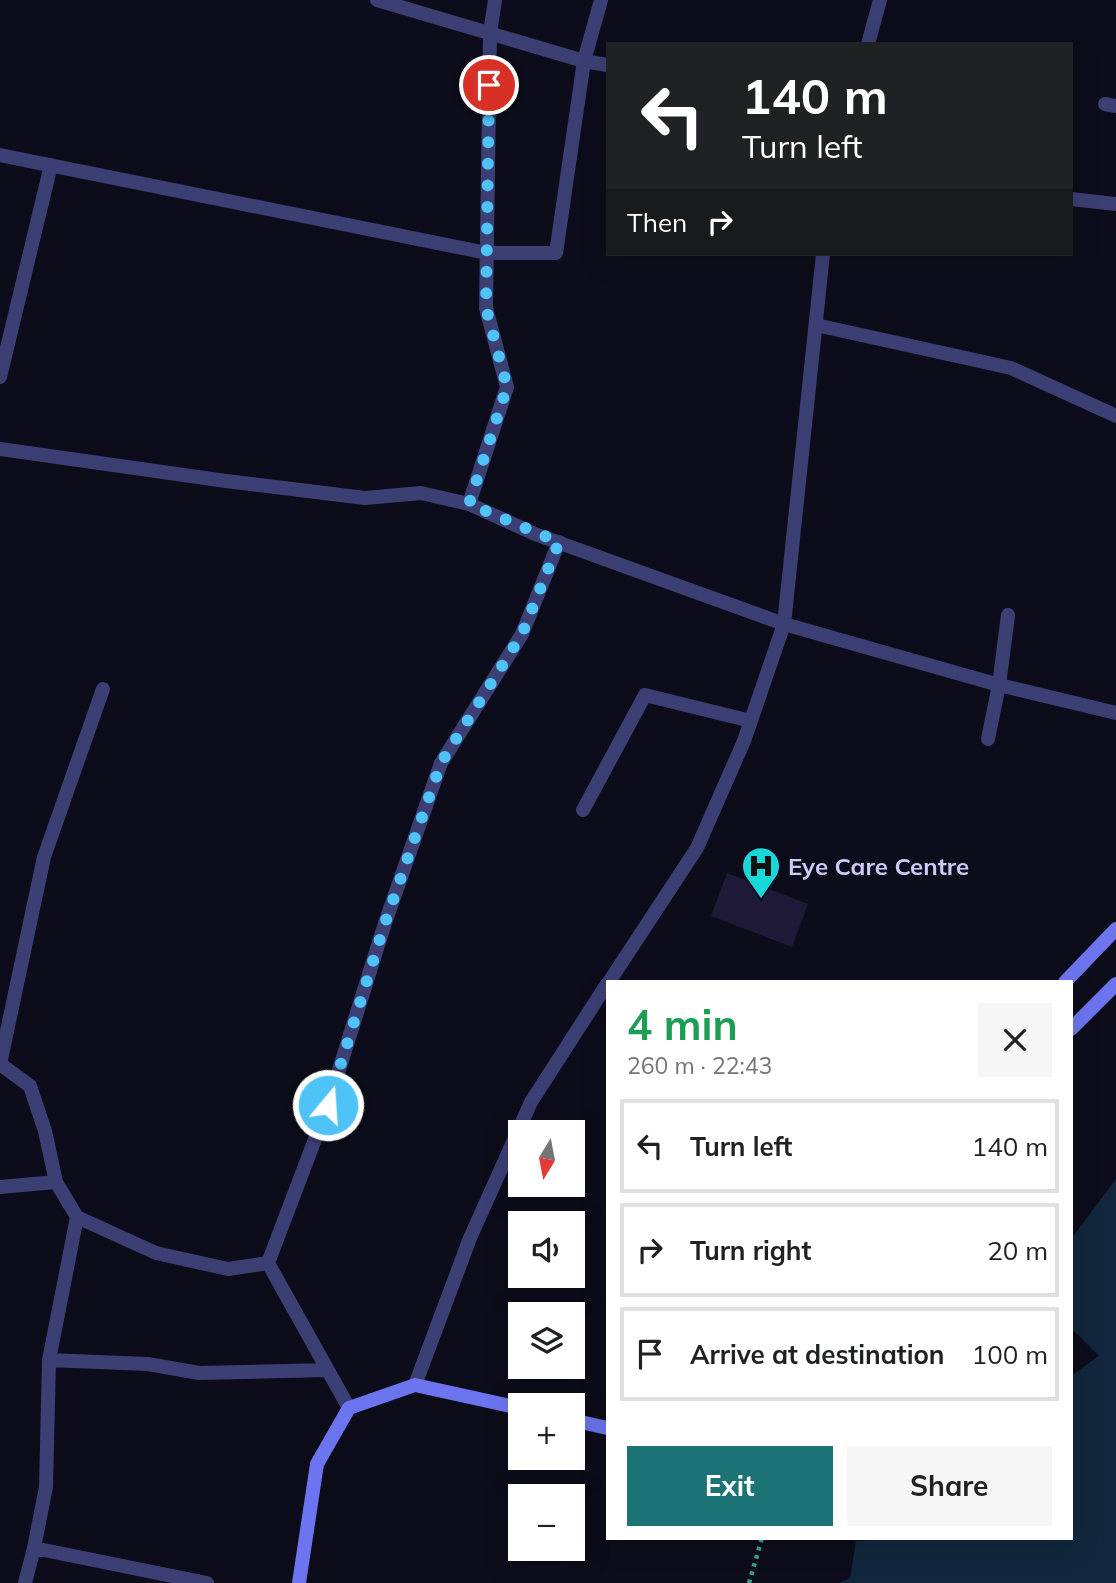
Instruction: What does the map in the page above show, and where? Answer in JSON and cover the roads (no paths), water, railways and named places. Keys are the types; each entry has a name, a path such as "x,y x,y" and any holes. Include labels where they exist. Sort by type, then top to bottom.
{"main road":[{"path":"1067,980 1116,929"},
{"path":"1073,1027 1116,984"},
{"path":"299,1583 317,1464 349,1408 415,1385 508,1405"},
{"path":"585,1423 606,1428"}],"street":[{"path":"377,0 584,61 606,65"},
{"path":"469,504 507,387 486,308 490,33 495,0"},
{"path":"869,42 880,0"},
{"path":"0,155 487,253 556,253 584,61 596,1"},
{"path":"0,377 51,165"},
{"path":"1073,199 1116,204"},
{"path":"610,980 697,848 751,721 784,624 823,256"},
{"path":"816,325 1011,369 1116,416"},
{"path":"0,449 212,480 365,498 421,493 469,504 559,542 784,624 999,685 1116,713"},
{"path":"349,1408 268,1263 328,1105 385,923 441,763 522,634 559,542"},
{"path":"988,739 999,685 1008,615"},
{"path":"103,689 44,857 0,1064 30,1086 45,1131 56,1182 77,1217 156,1253 228,1269 268,1263"},
{"path":"583,810 645,695 751,721"},
{"path":"415,1385 470,1238 531,1102 606,986"},
{"path":"0,1186 56,1182"},
{"path":"25,1583 46,1487 49,1360 77,1217"},
{"path":"49,1360 148,1364 199,1373 327,1370"},
{"path":"34,1548 207,1583"}],"water":[{"path":"1116,1179 1116,1583 839,1583 850,1578 856,1541 1073,1540 1073,1375 1099,1356 1073,1330 1073,1236"}],"place":[{"name":"Eye Care Centre","path":"761,900"}]}
